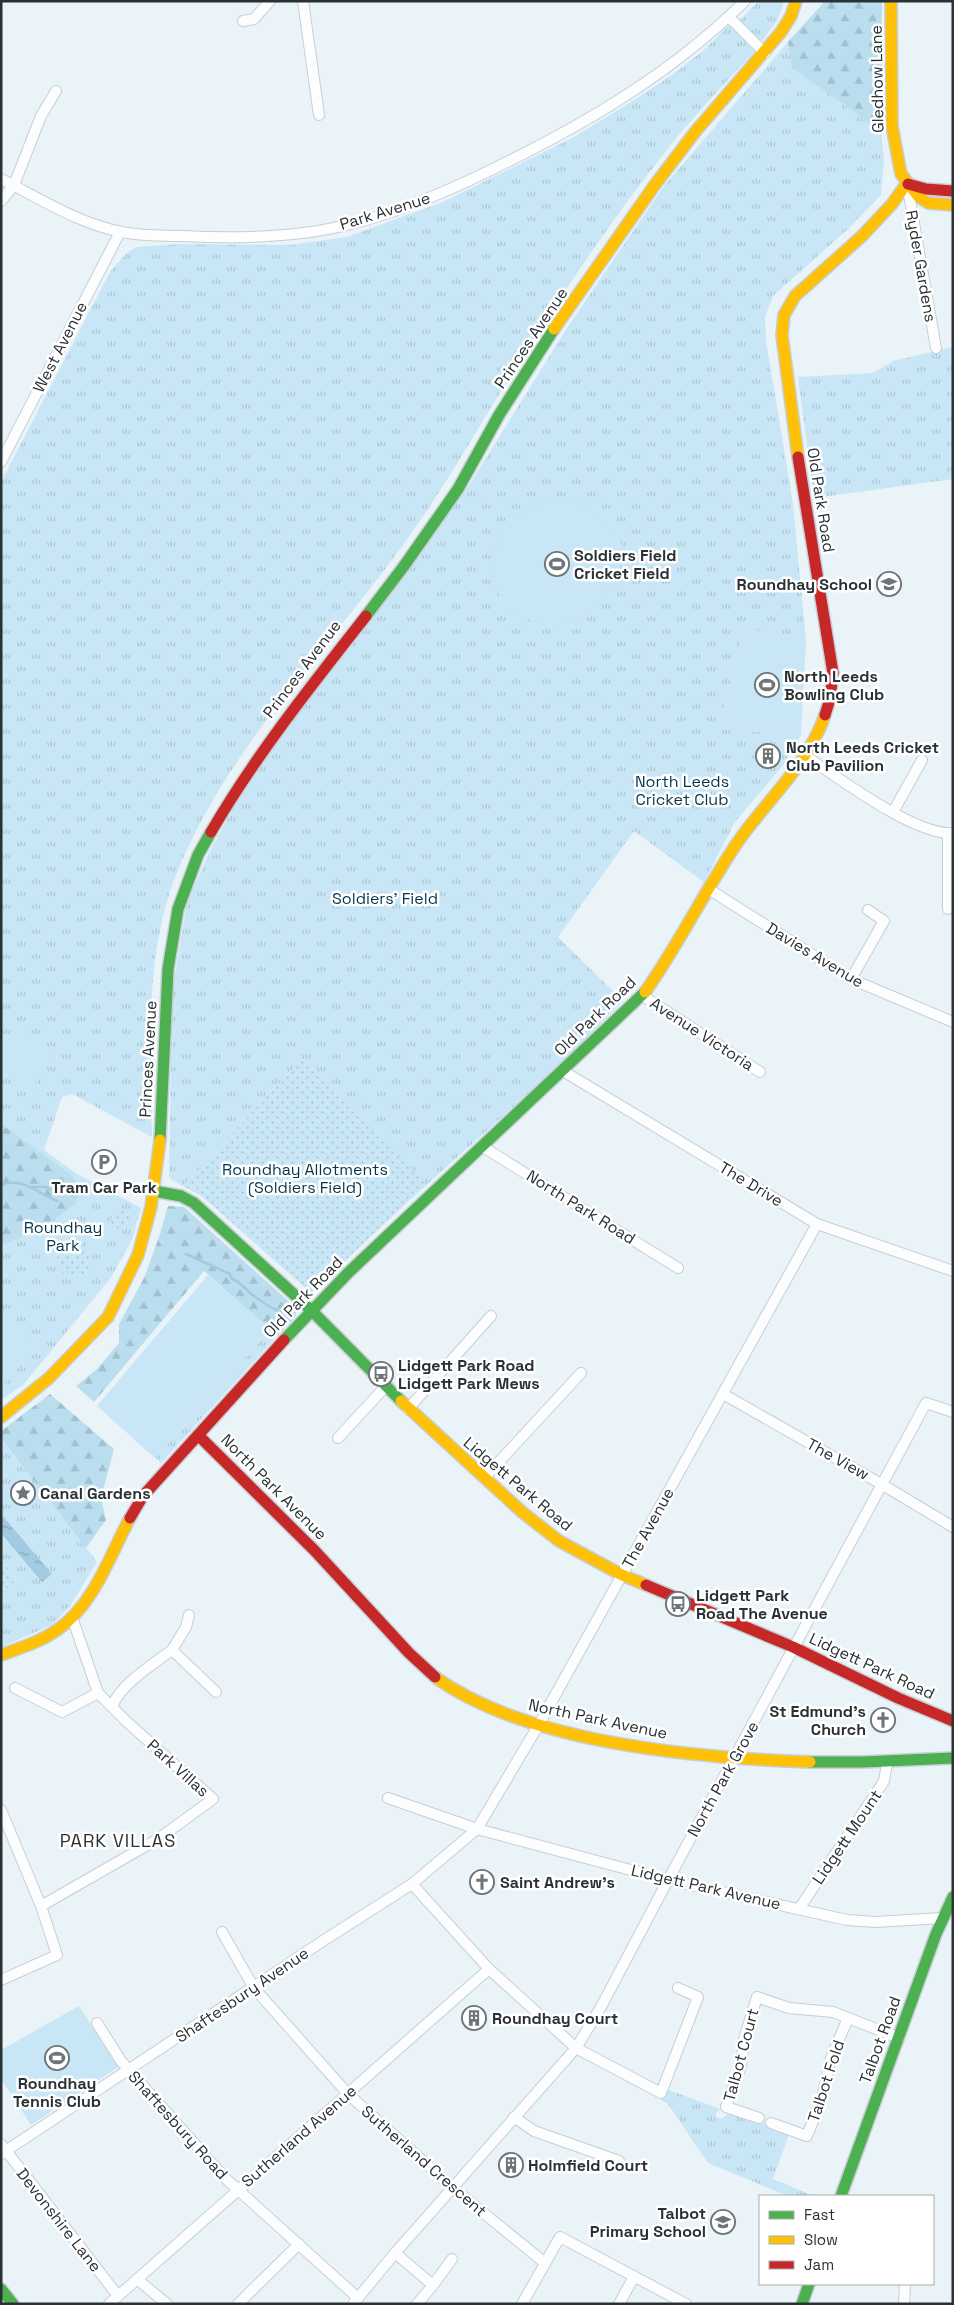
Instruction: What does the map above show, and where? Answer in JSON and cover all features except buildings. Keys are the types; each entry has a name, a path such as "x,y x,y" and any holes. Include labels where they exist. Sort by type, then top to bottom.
{"street":[{"path":"243,21 254,19 270,1"},
{"path":"303,1 319,115"},
{"name":"Park Avenue","path":"1,179 79,218 120,232 142,235 229,238 301,234 354,224 412,206 483,175 568,130 657,76 745,1"},
{"name":"Princes Avenue","path":"1,1417 49,1378 112,1311 138,1255 154,1191 163,1097 168,969 178,910 198,855 238,786 273,735 404,566 458,489 499,416 549,337 654,186 694,132 764,53 791,16 796,1"},
{"name":"Gledhow Lane","path":"891,1 892,126 900,168 907,183 919,197 928,203 953,205"},
{"path":"729,16 764,53"},
{"path":"1,201 14,185 37,124 56,91"},
{"path":"907,183 926,189 953,191"},
{"name":"Ryder Gardens","path":"907,183 936,348"},
{"name":"Old Park Road","path":"1,1655 19,1649 52,1632 72,1617 102,1572 142,1496 312,1311 349,1272 643,996 676,947 747,829 821,730 831,695 833,673 804,504 782,336 784,315 795,296 862,236 907,183"},
{"name":"West Avenue","path":"1,462 4,451 120,232"},
{"path":"804,755 893,812 921,826 950,834 948,909"},
{"path":"893,812 922,760"},
{"name":"Davies Avenue","path":"710,890 850,979 953,1022"},
{"path":"850,979 884,920 868,910"},
{"name":"Avenue Victoria","path":"643,996 760,1072"},
{"name":"The Drive","path":"563,1071 817,1224 953,1271"},
{"name":"North Park Road","path":"483,1147 678,1268"},
{"name":"Lidgett Park Road","path":"154,1191 181,1196 194,1203 312,1311 408,1409 542,1529 582,1554 622,1575 794,1647 898,1698 953,1721"},
{"name":"The Avenue","path":"477,1830 538,1726 817,1224"},
{"path":"408,1409 491,1316"},
{"path":"484,1478 581,1373"},
{"path":"338,1438 385,1387"},
{"name":"The View","path":"722,1394 953,1527"},
{"name":"North Park Grove","path":"356,2301 395,2253 576,2048 601,2007 926,1403 953,1412"},
{"name":"North Park Avenue","path":"198,1435 354,1591 408,1653 446,1685 473,1700 538,1726 634,1746 735,1759 887,1762 953,1758"},
{"path":"112,1706 117,1695 127,1685 172,1650 186,1627 189,1615"},
{"name":"Park Villas","path":"41,1906 158,1839 213,1799 98,1693 72,1617"},
{"path":"172,1650 216,1692"},
{"path":"15,1688 62,1712 98,1693"},
{"name":"Lidgett Mount","path":"799,1909 884,1781 887,1762"},
{"name":"Lidgett Park Avenue","path":"388,1798 477,1830 668,1880 847,1920 876,1922 942,1918"},
{"path":"1,1810 41,1906 57,1955 1,1980"},
{"name":"Shaftesbury Avenue","path":"3,2149 129,2070 412,1884 477,1830"},
{"path":"412,1884 489,1969 576,2048 661,2093 698,1997 678,1988"},
{"name":"Talbot Road","path":"841,2195 942,1918 953,1896"},
{"name":"Sutherland Crescent","path":"222,1932 254,1988 348,2094 453,2188 545,2263"},
{"name":"Sutherland Avenue","path":"109,2304 489,1969"},
{"name":"Talbot Court","path":"759,2118 726,2107 741,2066 744,2039 757,1997 789,2008 833,2012 899,2038"},
{"name":"Talbot Fold","path":"771,2123 807,2136 822,2098 831,2058 848,2018"},
{"name":"Shaftesbury Road","path":"97,2023 129,2070 237,2190 298,2244 356,2301"},
{"path":"514,2117 534,2131 619,2161"},
{"name":"Devonshire Lane","path":"3,2149 118,2296"},
{"path":"522,2304 560,2237 686,2304"},
{"path":"238,2304 298,2244"},
{"path":"395,2253 433,2285"},
{"path":"417,2304 452,2259"},
{"path":"619,2304 634,2277"},
{"path":"136,2279 166,2304"},
{"path":"802,2304 809,2285"},
{"path":"904,2304 905,2285"}],"green space":[{"path":"759,1 784,1 777,21 761,42 741,23 741,19"},
{"path":"825,1 882,1 881,131 792,68 788,42"},
{"name":"Roundhay Park","path":"729,25 755,51 687,126 625,204 551,312 424,515 256,735 227,776 202,820 180,865 168,897 160,931 152,999 152,1137 72,1094 62,1097 44,1150 77,1174 141,1208 132,1240 110,1279 23,1385 1,1400 1,482 110,272 126,254 136,247 180,244 290,245 347,237 443,202 574,137 631,102 672,75 704,50"},
{"name":"Soldiers' Field","path":"788,42 792,68 881,131 884,160 881,195 848,229 773,296 765,317 766,340 793,504 806,641 744,628 718,729 801,735 783,765 735,822 704,882 634,831 558,937 623,1001 562,1063 413,1197 424,1182 302,1059 183,1186 169,1178 172,993 187,903 209,853 245,786 278,738 360,635 468,487 567,328 664,186"},
{"path":"953,347 953,479 814,498 798,377 873,373 893,361"},
{"name":"Soldiers Field Cricket Field","path":"553,499 577,504 602,519 618,536 623,552 614,581 594,609 581,618 551,625 536,622 521,615 506,604 496,589 492,570 496,543 509,523 528,509"},
{"name":"North Leeds Bowling Club","path":"744,628 806,641 801,735 718,729"},
{"path":"19,1028 56,1053 30,1092 1,1072 1,1053"},
{"name":"Roundhay Allotments (Soldiers Field)","path":"302,1059 425,1182 413,1197 311,1293 203,1197 183,1186"},
{"path":"1,1124 73,1176 79,1188 76,1204 40,1227 1,1245"},
{"path":"168,1206 184,1207 297,1309 295,1317 277,1336 204,1271 94,1402 76,1386 97,1369 119,1343 119,1324 144,1278"},
{"path":"121,1209 128,1212 131,1219 128,1226 121,1229 114,1226 111,1219 114,1212"},
{"path":"74,1243 86,1248 91,1260 86,1272 74,1277 62,1272 57,1260 62,1248"},
{"path":"208,1275 270,1330 155,1458 97,1406"},
{"path":"1,1321 34,1350 3,1385 1,1384"},
{"path":"270,1330 277,1336 161,1463 155,1458"},
{"path":"50,1394 114,1449 101,1498 106,1520 86,1548 1,1438 1,1431"},
{"name":"Canal Gardens","path":"1,1438 97,1562 70,1606 52,1625 1,1647 1,1594 17,1579 1,1560"},
{"path":"1,1560 17,1579 1,1594"},
{"name":"Roundhay Tennis Club","path":"79,2006 118,2067 31,2125 1,2079 1,2050"},
{"path":"666,2089 720,2109 716,2113 716,2117 721,2119 731,2112 790,2132 773,2179 812,2195 786,2195 708,2163 668,2104 661,2100"}],"water":[{"path":"1,1514 52,1574 42,1582 1,1533"}],"waterway":[{"path":"1,1185 9,1183 24,1184 57,1201"},
{"path":"32,1187 46,1187 59,1194"},
{"path":"186,1254 230,1274 231,1278 240,1283 253,1296 280,1312"}],"traffic: fast":[{"path":"366,616 458,489 499,415 554,329"},
{"path":"160,1140 168,969 178,909 198,855 211,832"},
{"path":"284,1340 349,1272 645,992"},
{"path":"154,1191 181,1196 194,1203 312,1311 401,1401"},
{"path":"810,1762 953,1758"},
{"path":"841,2195 936,1934 953,1897"},
{"path":"802,2304 809,2285"},
{"path":"1,2289 13,2304"}],"traffic: slow":[{"path":"554,329 654,186 695,132 781,32 791,16 796,1"},
{"path":"891,1 892,126 901,174 919,197 928,203 953,205"},
{"path":"798,457 782,335 784,315 795,296 862,236 892,204 907,183"},
{"path":"645,992 737,843 786,782 808,750 818,733 825,715"},
{"path":"1,1417 49,1378 108,1317 138,1255 151,1207 160,1140"},
{"path":"401,1401 522,1512 559,1541 622,1575 646,1585"},
{"path":"1,1655 44,1638 70,1620 100,1578 130,1518"},
{"path":"435,1677 473,1700 517,1718 565,1732 615,1743 667,1751 810,1762"}],"traffic: jam":[{"path":"908,184 926,189 953,191"},
{"path":"798,457 833,673 830,699 825,715"},
{"path":"211,832 265,748 366,616"},
{"path":"130,1518 143,1496 284,1340"},
{"path":"198,1435 315,1551 409,1653 435,1677"},
{"path":"646,1585 793,1647 898,1698 953,1721"}],"place":[{"name":"Soldiers Field Cricket Field","path":"557,564"},
{"name":"Roundhay School","path":"889,584"},
{"name":"North Leeds Bowling Club","path":"767,685"},
{"name":"North Leeds Cricket Club Pavilion","path":"768,756"},
{"name":"Tram Car Park","path":"104,1162"},
{"name":"Lidgett Park Road Lidgett Park Mews","path":"381,1374"},
{"name":"Canal Gardens","path":"23,1493"},
{"name":"Lidgett Park Road The Avenue","path":"678,1604"},
{"name":"St Edmund's Church","path":"883,1720"},
{"name":"Saint Andrew's","path":"482,1882"},
{"name":"Roundhay Court","path":"474,2018"},
{"name":"Roundhay Tennis Club","path":"57,2058"},
{"name":"Holmfield Court","path":"511,2165"},
{"name":"Talbot Primary School","path":"723,2222"}],"district":[{"name":"PARK VILLAS","path":"118,1840"}],"park label":[{"name":"North Leeds Cricket Club","path":"682,790"}]}
